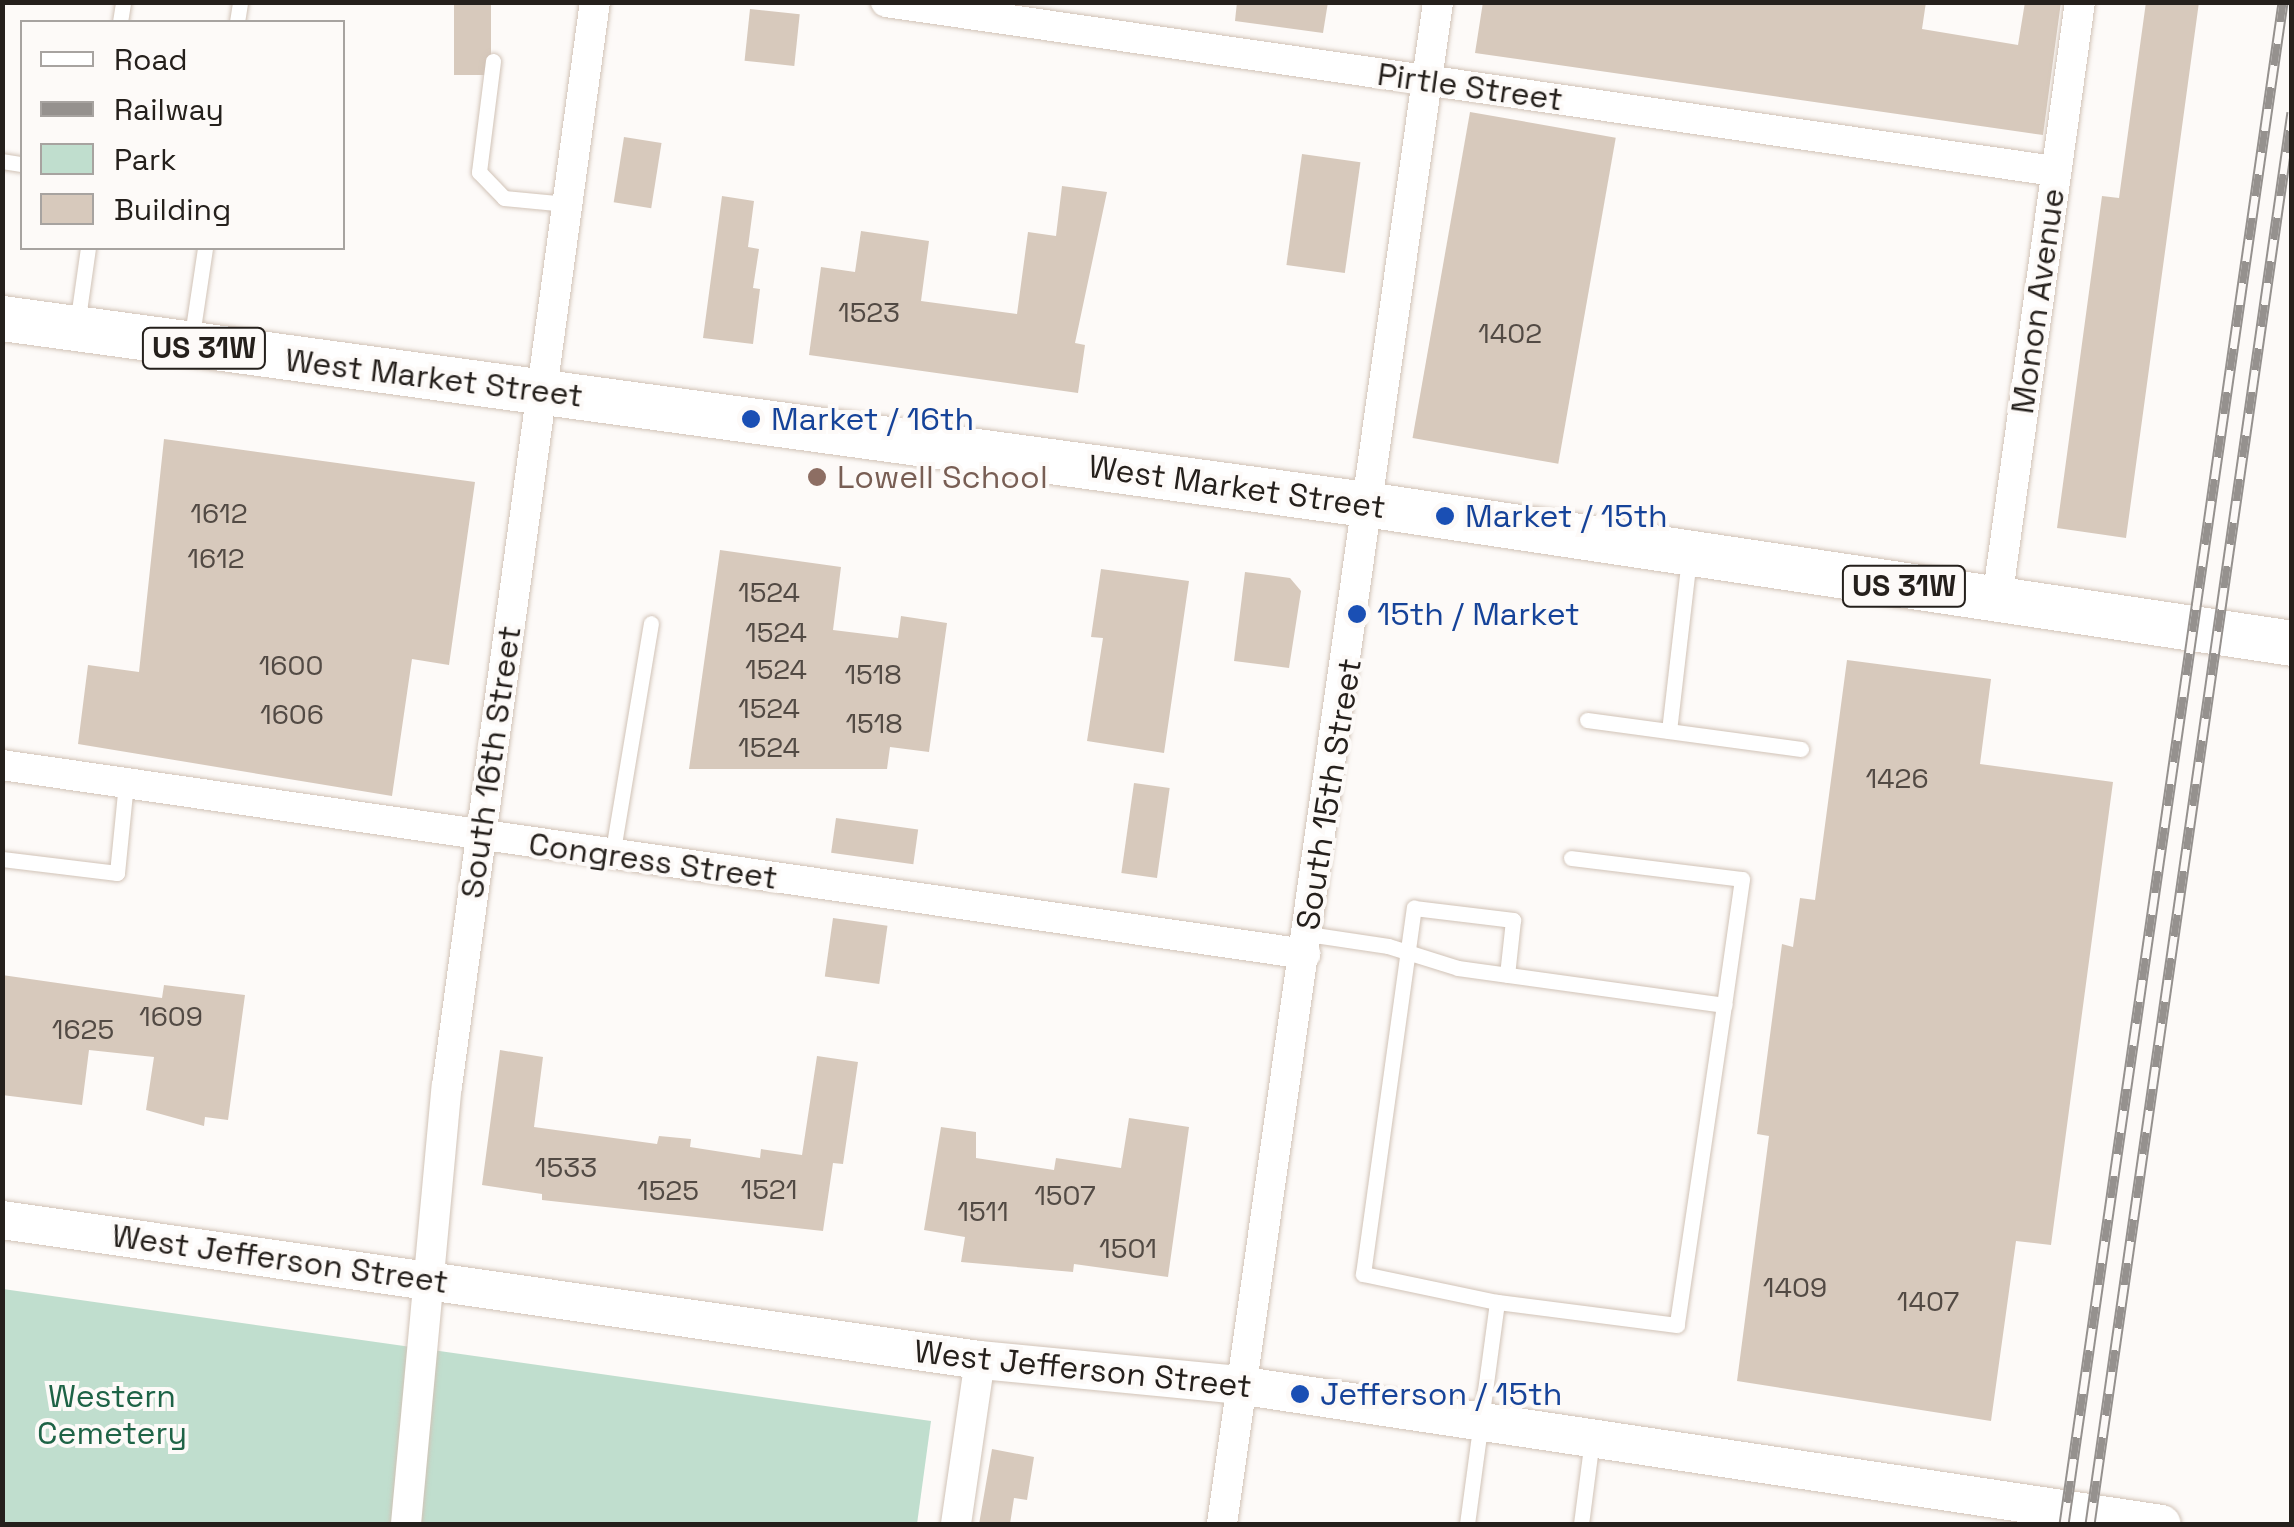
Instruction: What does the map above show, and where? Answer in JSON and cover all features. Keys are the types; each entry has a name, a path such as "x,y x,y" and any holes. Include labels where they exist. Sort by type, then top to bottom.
{"main road":[{"name":"West Market Street","path":"2,318 1372,505 2292,642"}],"street":[{"name":"South 16th Street","path":"406,1524 427,1280 480,836 595,2"},
{"name":"Pirtle Street","path":"886,2 2055,171"},
{"name":"South 15th Street","path":"1222,1524 1238,1385 1372,505 1438,2"},
{"name":"Monon Avenue","path":"1998,600 2080,2"},
{"name":"Congress Street","path":"2,766 612,856 1306,944"},
{"name":"West Jefferson Street","path":"2,1220 980,1360 1238,1385 2162,1524"},
{"path":"956,1524 980,1360"}],"lane":[{"path":"493,61 480,172 504,198 567,204"},
{"path":"77,330 88,250"},
{"path":"190,346 204,250"},
{"path":"1669,731 1689,554"},
{"path":"612,856 650,623"},
{"path":"1587,720 1801,749"},
{"path":"2,859 116,873 126,783"},
{"path":"1507,975 1513,920 1414,908 1363,1274 1497,1302 1677,1325 1742,879 1571,858"},
{"path":"1306,944 1408,952 1507,975 1724,1005"},
{"path":"1466,1524 1497,1302"},
{"path":"1581,1524 1592,1439"}],"green space":[{"name":"Western Cemetery","path":"3,1289 931,1421 917,1524 3,1524"}],"building":[{"path":"454,2 491,2 491,75 454,75"},
{"path":"1237,2 1328,2 1323,33 1235,21"},
{"path":"1483,2 1926,2 1922,29 2018,45 2025,2 2061,2 2043,135 1475,53"},
{"path":"2146,2 2199,2 2126,538 2057,528 2102,196 2119,198"},
{"path":"750,9 800,14 794,66 745,61"},
{"path":"1470,112 1616,138 1558,464 1413,438"},
{"path":"624,137 662,143 651,208 614,202"},
{"path":"1302,154 1360,162 1345,273 1286,265"},
{"path":"1062,186 1107,192 1075,343 1085,345 1078,393 809,355 821,267 855,272 861,231 929,241 921,301 1017,314 1028,232 1056,236"},
{"path":"722,196 754,201 748,247 759,249 753,288 760,289 753,344 703,338"},
{"path":"164,439 475,482 449,665 412,659 392,796 78,744 88,665 139,672"},
{"path":"720,550 841,567 833,630 898,638 901,616 947,623 929,752 890,747 887,769 689,769"},
{"path":"1101,569 1189,581 1164,753 1087,741 1103,638 1091,637"},
{"path":"1245,572 1290,578 1301,591 1289,668 1234,661"},
{"path":"1847,660 1991,679 1980,764 2113,782 2051,1245 2016,1241 1991,1421 1737,1381 1769,1136 1757,1134 1782,944 1793,947 1800,898 1815,900"},
{"path":"1134,783 1170,788 1157,878 1121,873"},
{"path":"836,818 918,830 913,864 831,853"},
{"path":"833,918 887,926 879,984 825,976"},
{"path":"2,975 162,998 164,985 245,995 228,1120 205,1117 204,1126 146,1110 154,1057 89,1050 82,1105 2,1095"},
{"path":"500,1050 543,1057 534,1127 657,1144 659,1136 691,1139 690,1147 760,1158 761,1149 802,1155 817,1056 858,1062 843,1164 833,1163 823,1231 542,1200 542,1194 482,1185"},
{"path":"1129,1118 1189,1127 1168,1277 1074,1264 1073,1272 961,1262 965,1237 924,1230 941,1127 976,1132 976,1158 1054,1170 1056,1158 1121,1168"},
{"path":"992,1449 1034,1457 1027,1500 1014,1498 1010,1524 979,1524"}],"railway":[{"path":"2064,1524 2283,2"},
{"path":"2090,1524 2292,112"}],"place":[{"name":"Market / 16th","path":"751,419"},
{"name":"Lowell School","path":"817,477"},
{"name":"Market / 15th","path":"1445,516"},
{"name":"15th / Market","path":"1357,614"},
{"name":"Jefferson / 15th","path":"1300,1394"}]}
